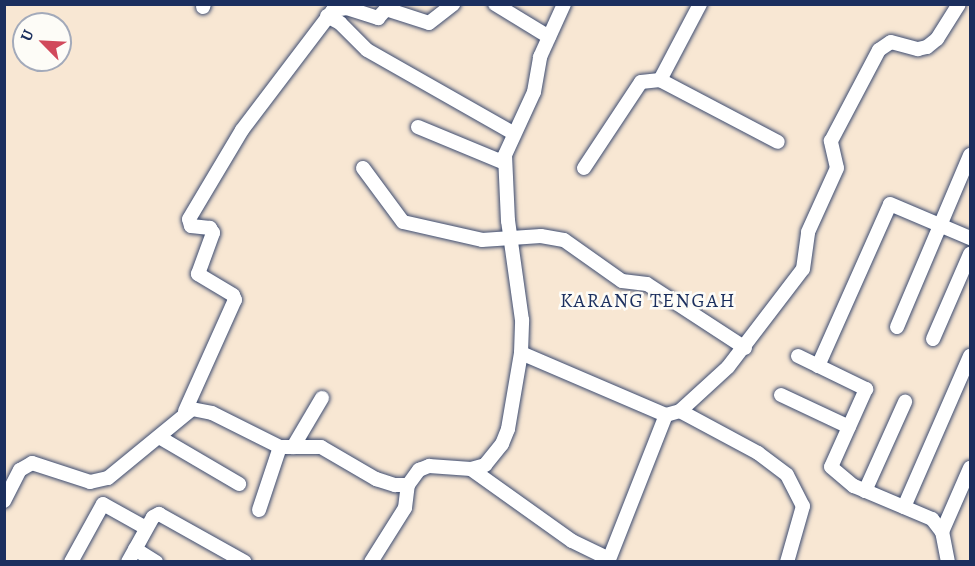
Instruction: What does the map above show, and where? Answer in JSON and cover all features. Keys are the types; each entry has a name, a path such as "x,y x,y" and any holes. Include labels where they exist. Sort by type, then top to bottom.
{"street":[{"path":"4,501 20,470 32,463 98,482 115,473 159,437 185,411 235,300 233,295 198,274 213,233 210,228 191,226 190,215 242,130 326,11 341,8 378,18 391,7 429,23 453,4"},
{"path":"495,4 549,37"},
{"path":"371,561 405,508 408,485 420,470 429,466 471,469 485,465 502,444 511,420 521,352 522,320 505,163 513,133 534,92 540,57 564,4"},
{"path":"660,80 700,4"},
{"path":"521,352 666,415 680,411 745,348 803,269 808,232 837,168 831,141 879,50 891,42 918,49 927,47 938,39 959,4"},
{"path":"326,11 368,50 513,133"},
{"path":"584,168 641,82 660,80 778,142"},
{"path":"418,127 505,163"},
{"path":"897,327 970,155"},
{"path":"363,168 380,186 403,222 452,236 513,240 541,236 564,240 622,281 647,284 745,348"},
{"path":"818,366 890,204 970,238"},
{"path":"933,339 970,254"},
{"path":"798,356 866,389 831,467 865,491 932,519 942,532 948,561"},
{"path":"904,507 970,356"},
{"path":"781,394 849,427"},
{"path":"259,510 287,447 322,398"},
{"path":"865,491 905,402"},
{"path":"185,411 204,410 287,447 321,447 376,478 408,485"},
{"path":"680,411 758,453 792,481 803,506 787,561"},
{"path":"471,469 572,541 608,560 666,415"},
{"path":"159,437 239,484"},
{"path":"942,532 970,468"},
{"path":"71,561 102,504 146,528"},
{"path":"156,561 131,555 153,517 164,515 245,561"}],"district":[{"name":"KARANG TENGAH","path":"648,300"}]}
